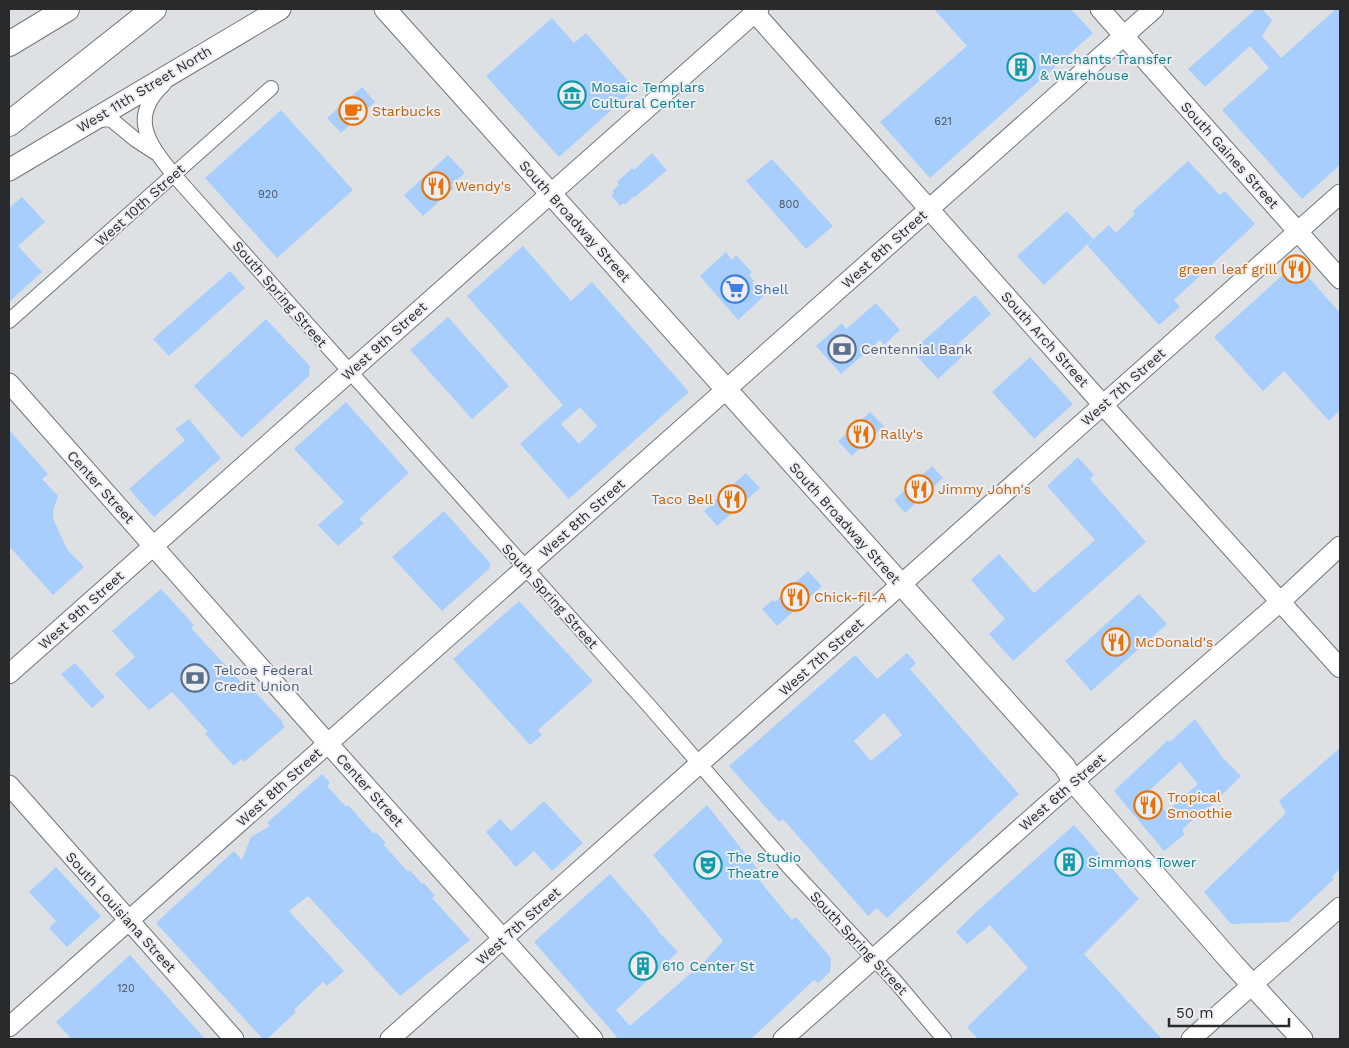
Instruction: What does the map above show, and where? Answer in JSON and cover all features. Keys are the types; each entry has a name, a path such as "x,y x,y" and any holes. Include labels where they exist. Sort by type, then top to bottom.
{"highway":[{"path":"9,44 67,9"},
{"path":"9,124 154,9"}],"main road":[{"name":"West 11th Street North","path":"9,170 280,9"},
{"name":"South Broadway Street","path":"385,9 1065,767 1073,781 1252,985 1302,1039"}],"street":[{"name":"South Gaines Street","path":"1100,9 1340,279"},
{"name":"West 8th Street","path":"9,1027 1154,9"},
{"name":"West 9th Street","path":"9,674 755,10"},
{"name":"South Arch Street","path":"755,10 1103,405 1340,668"},
{"name":"South Spring Street","path":"186,64 155,93 148,105 144,124 156,153 700,764 789,867 895,981 944,1039"},
{"name":"West 10th Street","path":"9,321 271,88"},
{"name":"South Spring Street","path":"91,121 107,119 113,121 136,140 156,153"},
{"name":"West 7th Street","path":"390,1039 1340,194"},
{"name":"Center Street","path":"9,383 593,1039"},
{"name":"West 6th Street","path":"783,1039 1073,781 1280,602 1340,546"},
{"name":"South Louisiana Street","path":"9,785 234,1039"},
{"path":"1191,1039 1340,906"}],"building":[{"path":"934,9 1071,9 1093,33 930,178 880,122 967,46"},
{"path":"1256,9 1262,9 1272,20 1262,36 1281,58 1336,9 1340,9 1340,165 1302,199 1222,110 1269,68 1250,46 1205,87 1188,69"},
{"name":"Mosaic Templars Cultural Center","path":"552,18 574,43 586,33 635,89 559,157 486,76"},
{"name":"Starbucks","path":"362,87 375,102 341,133 327,118"},
{"path":"281,110 353,190 277,258 205,178"},
{"path":"652,153 667,170 625,205 623,203 620,206 611,195 614,193 612,191 619,185 617,182 632,168 634,170"},
{"name":"Wendy's","path":"448,155 465,173 451,185 454,188 423,216 404,195"},
{"name":"Shell","path":"772,159 833,226 806,249 746,181"},
{"path":"1188,161 1220,195 1225,191 1255,224 1174,300 1180,307 1159,325 1087,245 1109,225 1116,233 1135,214 1133,211"},
{"path":"22,197 45,222 18,246 42,272 9,302 9,208"},
{"path":"1067,211 1093,239 1044,285 1017,256"},
{"path":"523,246 571,301 592,282 689,392 569,499 520,444 563,405 467,296","holes":["580,407 597,426 579,444 561,424"]},
{"name":"Shell","path":"726,252 732,260 736,255 752,272 749,275 754,281 752,283 764,296 738,320 700,276"},
{"path":"1296,263 1340,313 1340,410 1329,421 1284,371 1263,391 1214,337"},
{"path":"230,271 245,288 169,356 153,339"},
{"path":"975,295 991,314 958,344 966,353 938,379 912,351"},
{"path":"876,303 900,330 884,345 880,340 841,374 816,346 842,323 846,329"},
{"path":"448,317 509,386 472,419 410,350"},
{"path":"266,319 310,366 309,376 242,438 194,386"},
{"path":"1030,357 1073,404 1034,439 992,392"},
{"path":"346,402 409,473 359,519 364,523 338,546 318,525 344,502 294,449"},
{"name":"Rally's","path":"870,412 884,426 852,456 838,441"},
{"path":"189,419 221,458 154,517 129,489 185,440 175,429"},
{"path":"9,430 48,474 42,479 58,496 53,511 54,521 67,549 84,567 53,595 9,546"},
{"path":"1078,457 1094,475 1090,479 1146,542 1013,661 989,634 1005,619 971,580 999,554 1034,593 1095,540 1047,486"},
{"name":"Jimmy John's","path":"932,466 943,478 905,513 894,500"},
{"name":"Taco Bell","path":"746,473 760,488 717,526 704,511"},
{"path":"444,511 490,563 489,569 442,611 392,557"},
{"name":"Chick-fil-A","path":"808,571 822,586 777,626 762,609 773,600 775,602"},
{"name":"Telcoe Federal Credit Union","path":"161,589 194,625 191,628 251,693 254,691 283,722 282,724 285,727 244,762 242,759 234,766 205,734 208,732 172,692 149,710 115,674 135,657 112,631"},
{"name":"McDonald's","path":"1139,594 1167,624 1091,691 1065,661"},
{"path":"519,601 593,681 538,730 542,735 530,745 453,659"},
{"path":"907,653 916,663 910,669 1019,794 887,918 877,908 868,916 783,819 779,822 729,766 855,655 877,679","holes":["884,713 902,735 871,761 854,741"]},
{"path":"75,663 105,697 92,708 61,674"},
{"path":"1195,719 1223,758 1241,776 1206,811 1204,809 1182,830 1185,834 1164,851 1114,791 1168,740 1170,742","holes":["1180,762 1198,784 1166,812 1149,791"]},
{"path":"1340,748 1340,869 1332,877 1334,879 1288,922 1231,924 1204,892 1286,813 1279,801"},
{"path":"322,774 330,783 327,786 346,807 348,805 374,834 376,832 386,843 383,844 408,872 410,870 422,884 424,883 435,896 432,898 470,940 400,996 308,896 289,911 344,971 327,986 323,982 294,1010 296,1012 267,1039 263,1039 156,923 234,851 242,860 251,837 270,826 267,823"},
{"path":"544,801 583,843 552,871 534,851 516,867 486,832 500,819 511,831"},
{"path":"707,805 763,876 759,880 792,920 796,917 831,958 830,972 818,983 814,980 751,1039 614,1039 617,1037 534,942 610,874 678,952 616,1010 630,1026 706,960 723,941 653,855"},
{"path":"1074,825 1139,899 1084,954 1162,1039 978,1039 967,1027 1028,968 990,925 967,944 956,932"},
{"path":"56,867 101,916 67,947 49,928 56,921 29,892"},
{"path":"130,955 205,1039 72,1039 56,1022"}],"place":[{"name":"Merchants Transfer & Warehouse","path":"1021,67"},
{"name":"Mosaic Templars Cultural Center","path":"572,95"},
{"name":"Starbucks","path":"353,111"},
{"name":"Wendy's","path":"436,186"},
{"name":"green leaf grill","path":"1296,269"},
{"name":"Shell","path":"735,289"},
{"name":"Centennial Bank","path":"842,349"},
{"name":"Rally's","path":"861,434"},
{"name":"Jimmy John's","path":"919,489"},
{"name":"Taco Bell","path":"732,499"},
{"name":"Chick-fil-A","path":"795,597"},
{"name":"McDonald's","path":"1116,642"},
{"name":"Telcoe Federal Credit Union","path":"195,678"},
{"name":"Tropical Smoothie","path":"1148,805"},
{"name":"Simmons Tower","path":"1069,862"},
{"name":"The Studio Theatre","path":"708,865"},
{"name":"610 Center St","path":"643,966"}]}
